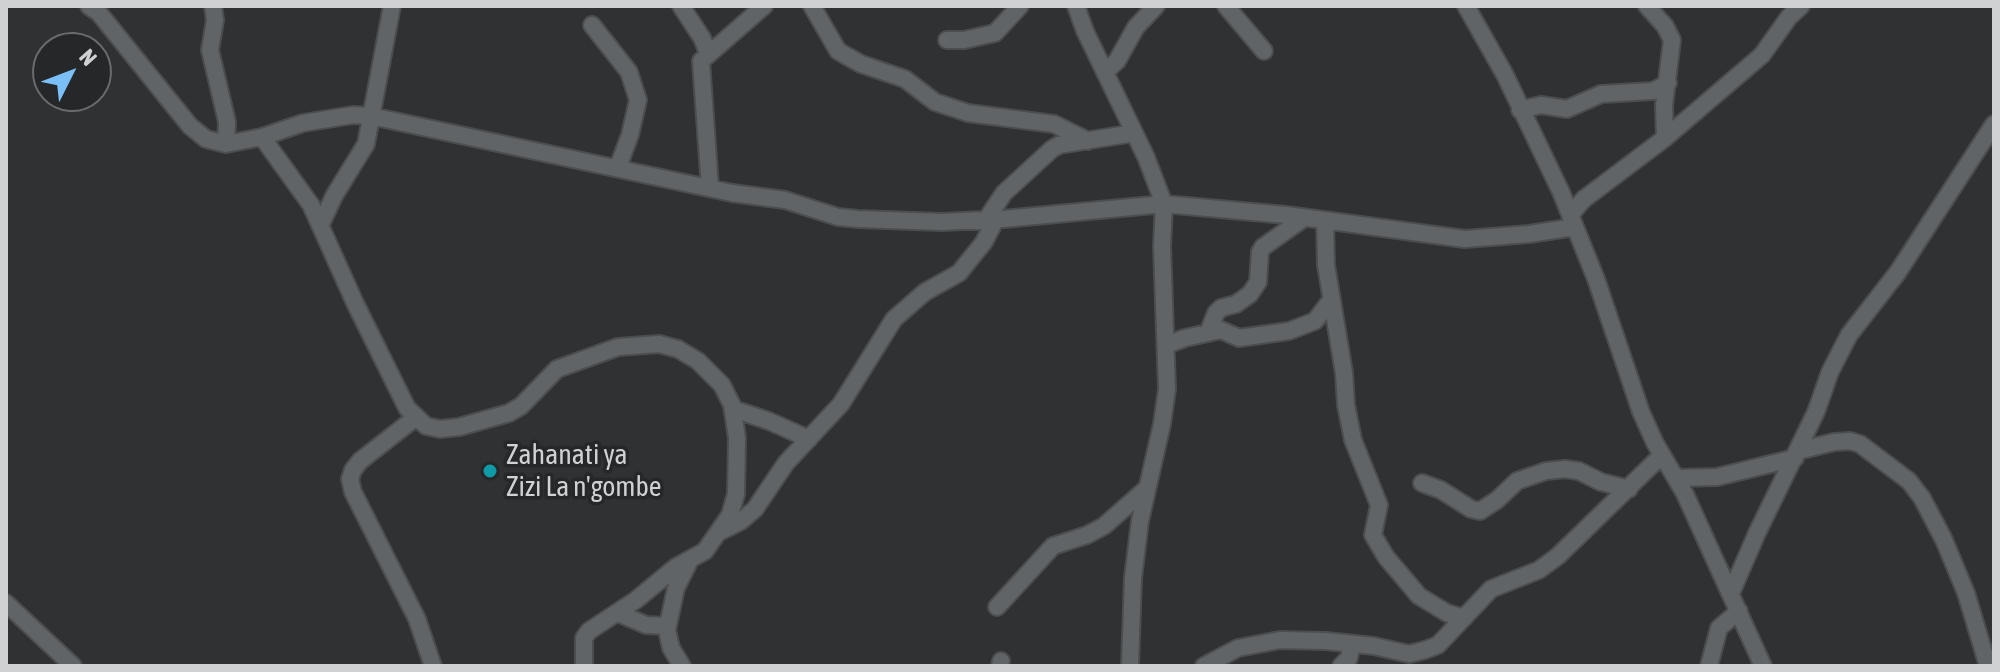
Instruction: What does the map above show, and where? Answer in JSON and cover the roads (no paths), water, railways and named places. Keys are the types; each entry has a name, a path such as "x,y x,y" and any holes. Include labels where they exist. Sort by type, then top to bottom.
{"street":[{"path":"89,6 99,13 190,126 206,139 226,144 262,137 303,123 353,115 371,116 710,188 785,200 838,217 942,222 1164,204 1465,239 1529,234 1573,221 1584,199 1665,138 1762,55 1789,17 1801,6"},
{"path":"213,6 215,20 210,50 227,122 226,144"},
{"path":"321,224 330,203 366,144 392,6"},
{"path":"681,6 708,53"},
{"path":"710,188 701,61 764,6"},
{"path":"812,6 838,51 861,64 905,79 935,102 968,113 1054,124 1088,141"},
{"path":"947,40 964,40 995,33 1020,6"},
{"path":"1076,6 1164,204 1162,246 1167,389 1140,521 1133,578 1130,666"},
{"path":"1105,72 1117,61 1136,27 1156,6"},
{"path":"1226,6 1264,51"},
{"path":"1647,6 1665,26 1672,40 1664,105 1665,138"},
{"path":"1473,10 1573,221 1641,412 1676,478 1763,666"},
{"path":"592,25 629,72 638,100 618,167"},
{"path":"1520,110 1541,105 1567,109 1601,94 1653,91 1668,83"},
{"path":"1731,593 1849,335 1898,272 1994,124"},
{"path":"719,532 741,521 755,509 786,463 841,404 894,319 925,292 959,273 984,242 1004,193 1059,145 1134,133"},
{"path":"262,137 294,179 321,224 355,303 407,408 426,426 440,429 485,421 521,406 557,369 618,347 659,344 678,349 698,361 722,385 733,409 737,438 736,494 730,515 705,551 676,567 618,613 589,631 584,638 584,666"},
{"path":"1208,333 1216,313 1250,294 1258,282 1263,247 1304,218"},
{"path":"1325,221 1326,265 1344,373 1346,405 1353,440 1379,505 1372,530 1376,543 1419,596 1447,613 1464,618"},
{"path":"1166,345 1208,333 1227,331 1239,338 1289,331 1315,321 1331,300"},
{"path":"733,409 809,439"},
{"path":"415,418 360,461 350,479 353,492 417,619 433,666"},
{"path":"1676,478 1717,477 1834,442 1860,444 1909,481 1922,498 1966,593 1988,666"},
{"path":"1204,666 1238,648 1267,642 1311,640 1409,654 1438,645 1491,589 1539,570 1558,556 1662,455"},
{"path":"1422,483 1480,511 1517,481 1546,471 1579,471 1601,482 1629,489"},
{"path":"997,607 1053,546 1104,526 1147,488"},
{"path":"682,666 671,648 667,626 676,588 691,560"},
{"path":"6,603 73,666"},
{"path":"1709,666 1719,628 1739,611"},
{"path":"618,613 646,625 667,626"},
{"path":"1341,666 1349,658 1352,644"}],"place":[{"name":"Zahanati ya Zizi La n'gombe","path":"490,471"}]}
